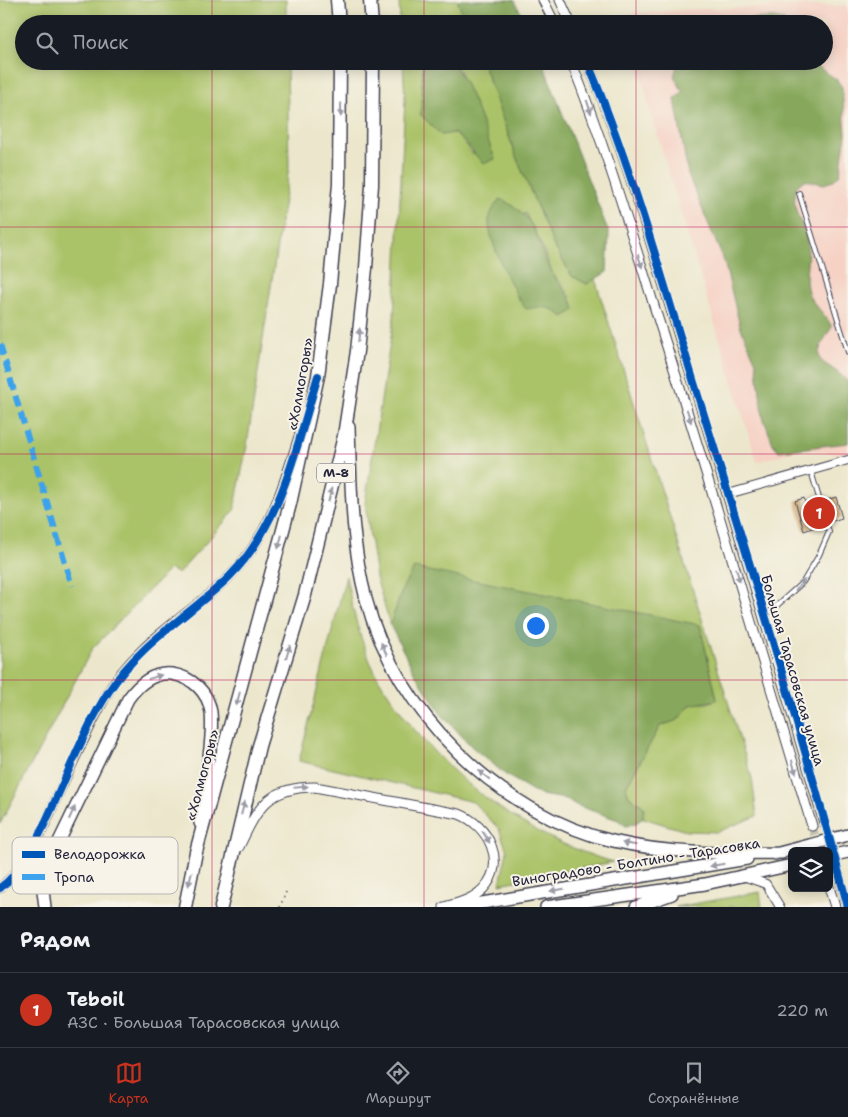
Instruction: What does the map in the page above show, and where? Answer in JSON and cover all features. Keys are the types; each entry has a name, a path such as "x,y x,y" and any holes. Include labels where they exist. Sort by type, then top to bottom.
{"highway":[{"path":"337,0 338,15"},
{"path":"370,0 371,15"},
{"name":"«Холмогоры»","path":"185,907 196,852 290,504 318,376 330,284 339,184 340,70"},
{"name":"М-8","path":"221,907 259,746 314,560 344,436 358,351 372,185 373,70"}],"main road":[{"path":"348,409 355,549 366,600 384,650 412,700 460,756 512,797 560,822 612,841 676,851 738,854 782,853"},
{"path":"62,837 121,712 134,690 142,682 162,675 182,677 197,685 204,694 211,712 196,852"},
{"name":"Виноградово - Болтино - Тарасовка","path":"458,907 782,853 848,835"},
{"path":"833,855 848,852"},
{"name":"Виноградово - Болтино - Тарасовка","path":"546,907 705,884 788,865"},
{"path":"636,907 705,884"},
{"path":"43,894 45,907"}],"street":[{"path":"543,0 550,15"},
{"path":"560,0 566,15"},
{"name":"Большая Тарасовская улица","path":"575,70 587,101 635,246 724,528 812,826"},
{"name":"Большая Тарасовская улица","path":"591,70 601,94 649,238 737,524 824,822"},
{"path":"38,837 95,717 118,678 143,649 230,576 264,531 280,496 318,376"},
{"path":"728,494 848,460"},
{"path":"228,872 251,823 268,800 286,789 315,786 458,814 480,827 492,847 494,856 492,874 482,890 473,897 444,907"},
{"path":"838,871 848,907"},
{"path":"739,876 752,877 766,884 780,907"},
{"path":"0,888 12,877"},
{"path":"830,892 835,907"}],"lane":[{"path":"799,193 848,352"},
{"path":"764,618 803,582 819,555 828,532 812,471"}],"path":[{"path":"280,907 286,892"}],"shaded area":[{"path":"848,5 848,452 841,454 802,449 757,462 650,111 640,70 833,70 833,15 627,14 695,9"}],"green space":[{"path":"0,0 286,0 286,15 15,15 15,70 287,70 289,167 247,445 234,511 178,574 170,569 92,649 0,824"},
{"path":"399,0 457,0 463,15 400,15"},
{"path":"457,0 514,0 522,15 463,15"},
{"path":"403,70 423,70 421,115 425,120 456,135 464,142 473,155 461,73 458,70 485,70 517,159 554,246 572,276 587,284 595,279 752,778 757,816 717,832 686,831 643,818 644,807 629,796 626,787 660,726 678,720 690,705 708,703 717,699 700,625 404,585 390,625 376,577 365,503 394,317 405,100","holes":["525,213 539,239 553,274 571,297 550,307 540,307 518,299 514,286 506,273"]},
{"path":"423,70 458,70 471,96 495,159 483,164 465,142 454,133 441,135 421,115"},
{"path":"485,70 546,70 609,233 607,272 587,284 572,276 554,246 517,159"},
{"path":"676,70 823,70 837,80 842,87 846,134 840,174 833,181 824,184 804,180 797,186 795,202 807,241 806,282 808,293 832,327 824,340 819,356 822,361 848,382 848,443 779,451 773,444 763,417 756,362 740,326 724,261 688,175 675,99 683,92 674,76"},
{"path":"500,199 513,206 530,222 547,262 571,300 575,310 563,317 546,308 526,309 521,302 502,266 489,228 491,213"},
{"path":"414,568 700,625 717,700 690,705 678,720 660,726 626,787 629,796 644,807 643,818 636,823 626,826 618,820 576,805 566,799 540,795 506,775 472,747 441,714 415,674 390,625 404,585"},
{"path":"346,576 361,636 376,674 414,729 437,755 490,801 518,820 580,851 613,862 500,884 507,851 499,829 473,802 299,761"},
{"path":"760,892 762,907 676,907"}],"building":[{"path":"836,497 842,518 830,522 824,501"},
{"path":"804,498 807,509 817,506 823,524 804,531 795,501"}],"tunnel":[{"path":"824,823 838,871"},
{"path":"812,826 818,847"}],"marked path":[{"path":"0,344 72,586"}],"cycle path":[{"path":"591,70 619,144 660,271 776,652 848,907"},
{"path":"38,837 93,719 121,674 150,644 229,577 247,556 262,533 286,482 318,376"},
{"path":"0,888 12,877"}],"place":[{"name":"Teboil","path":"819,513"}]}
